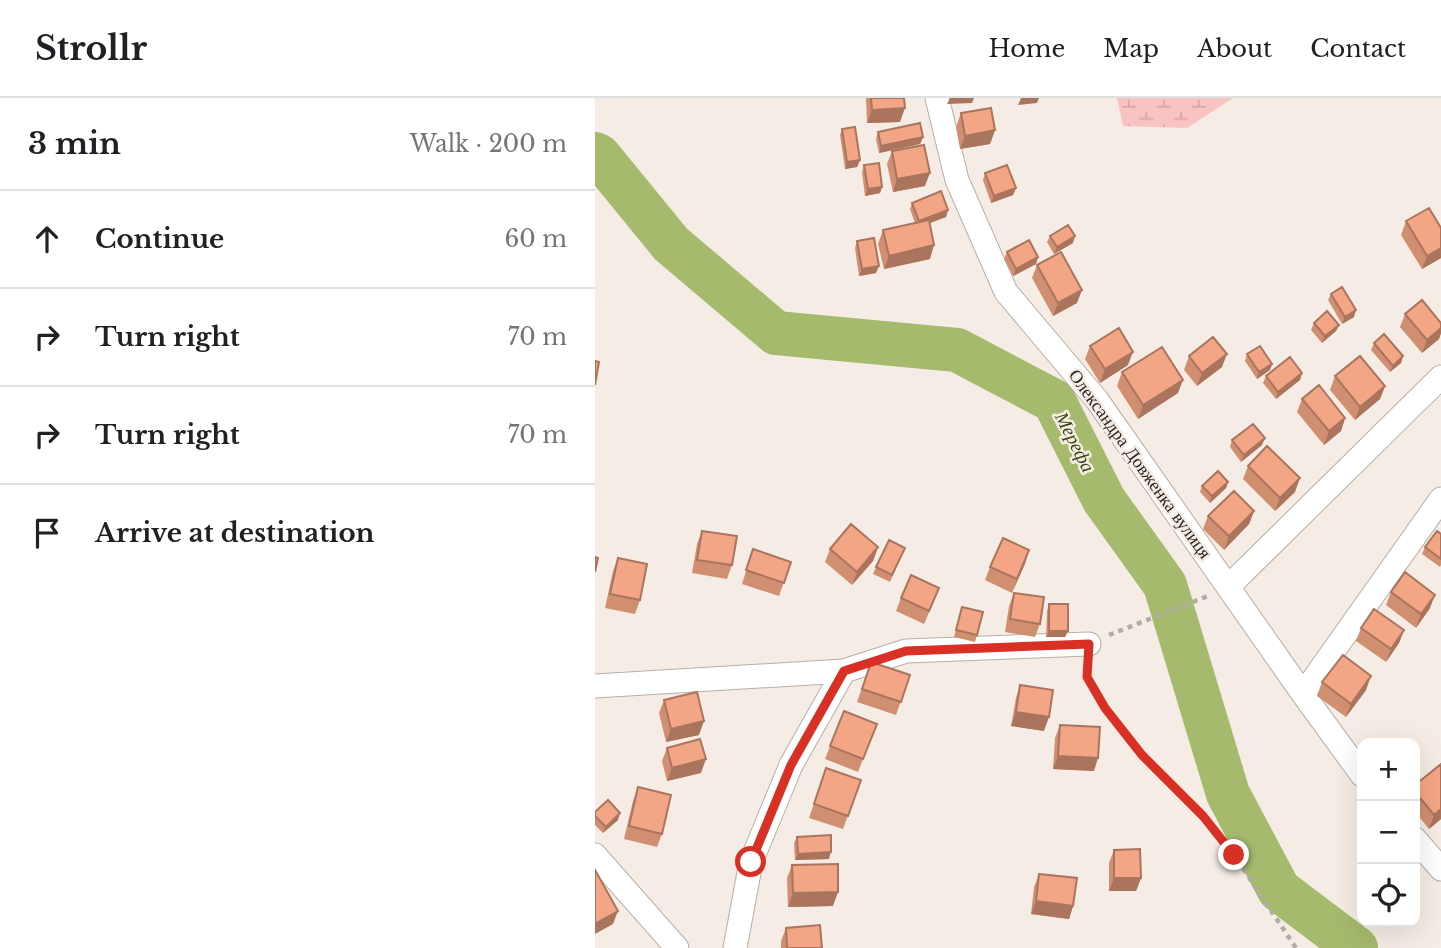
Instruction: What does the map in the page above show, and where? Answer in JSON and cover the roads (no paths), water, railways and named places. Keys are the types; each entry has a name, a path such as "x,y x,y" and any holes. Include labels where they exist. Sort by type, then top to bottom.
{"street":[{"name":"Олександра Довженка вулиця","path":"937,98 957,180 1006,292 1097,400 1357,768"},
{"path":"1228,587 1441,377"},
{"path":"1303,694 1441,499"},
{"path":"595,686 844,671 906,651 1089,644"},
{"path":"735,948 751,862 791,765 844,671"},
{"path":"1420,845 1441,869"},
{"path":"595,855 677,948"}],"waterway":[{"name":"Мерефа","path":"595,154 671,244 776,333 957,350 1054,401 1104,500 1165,585 1228,794 1279,890 1356,948"}]}
